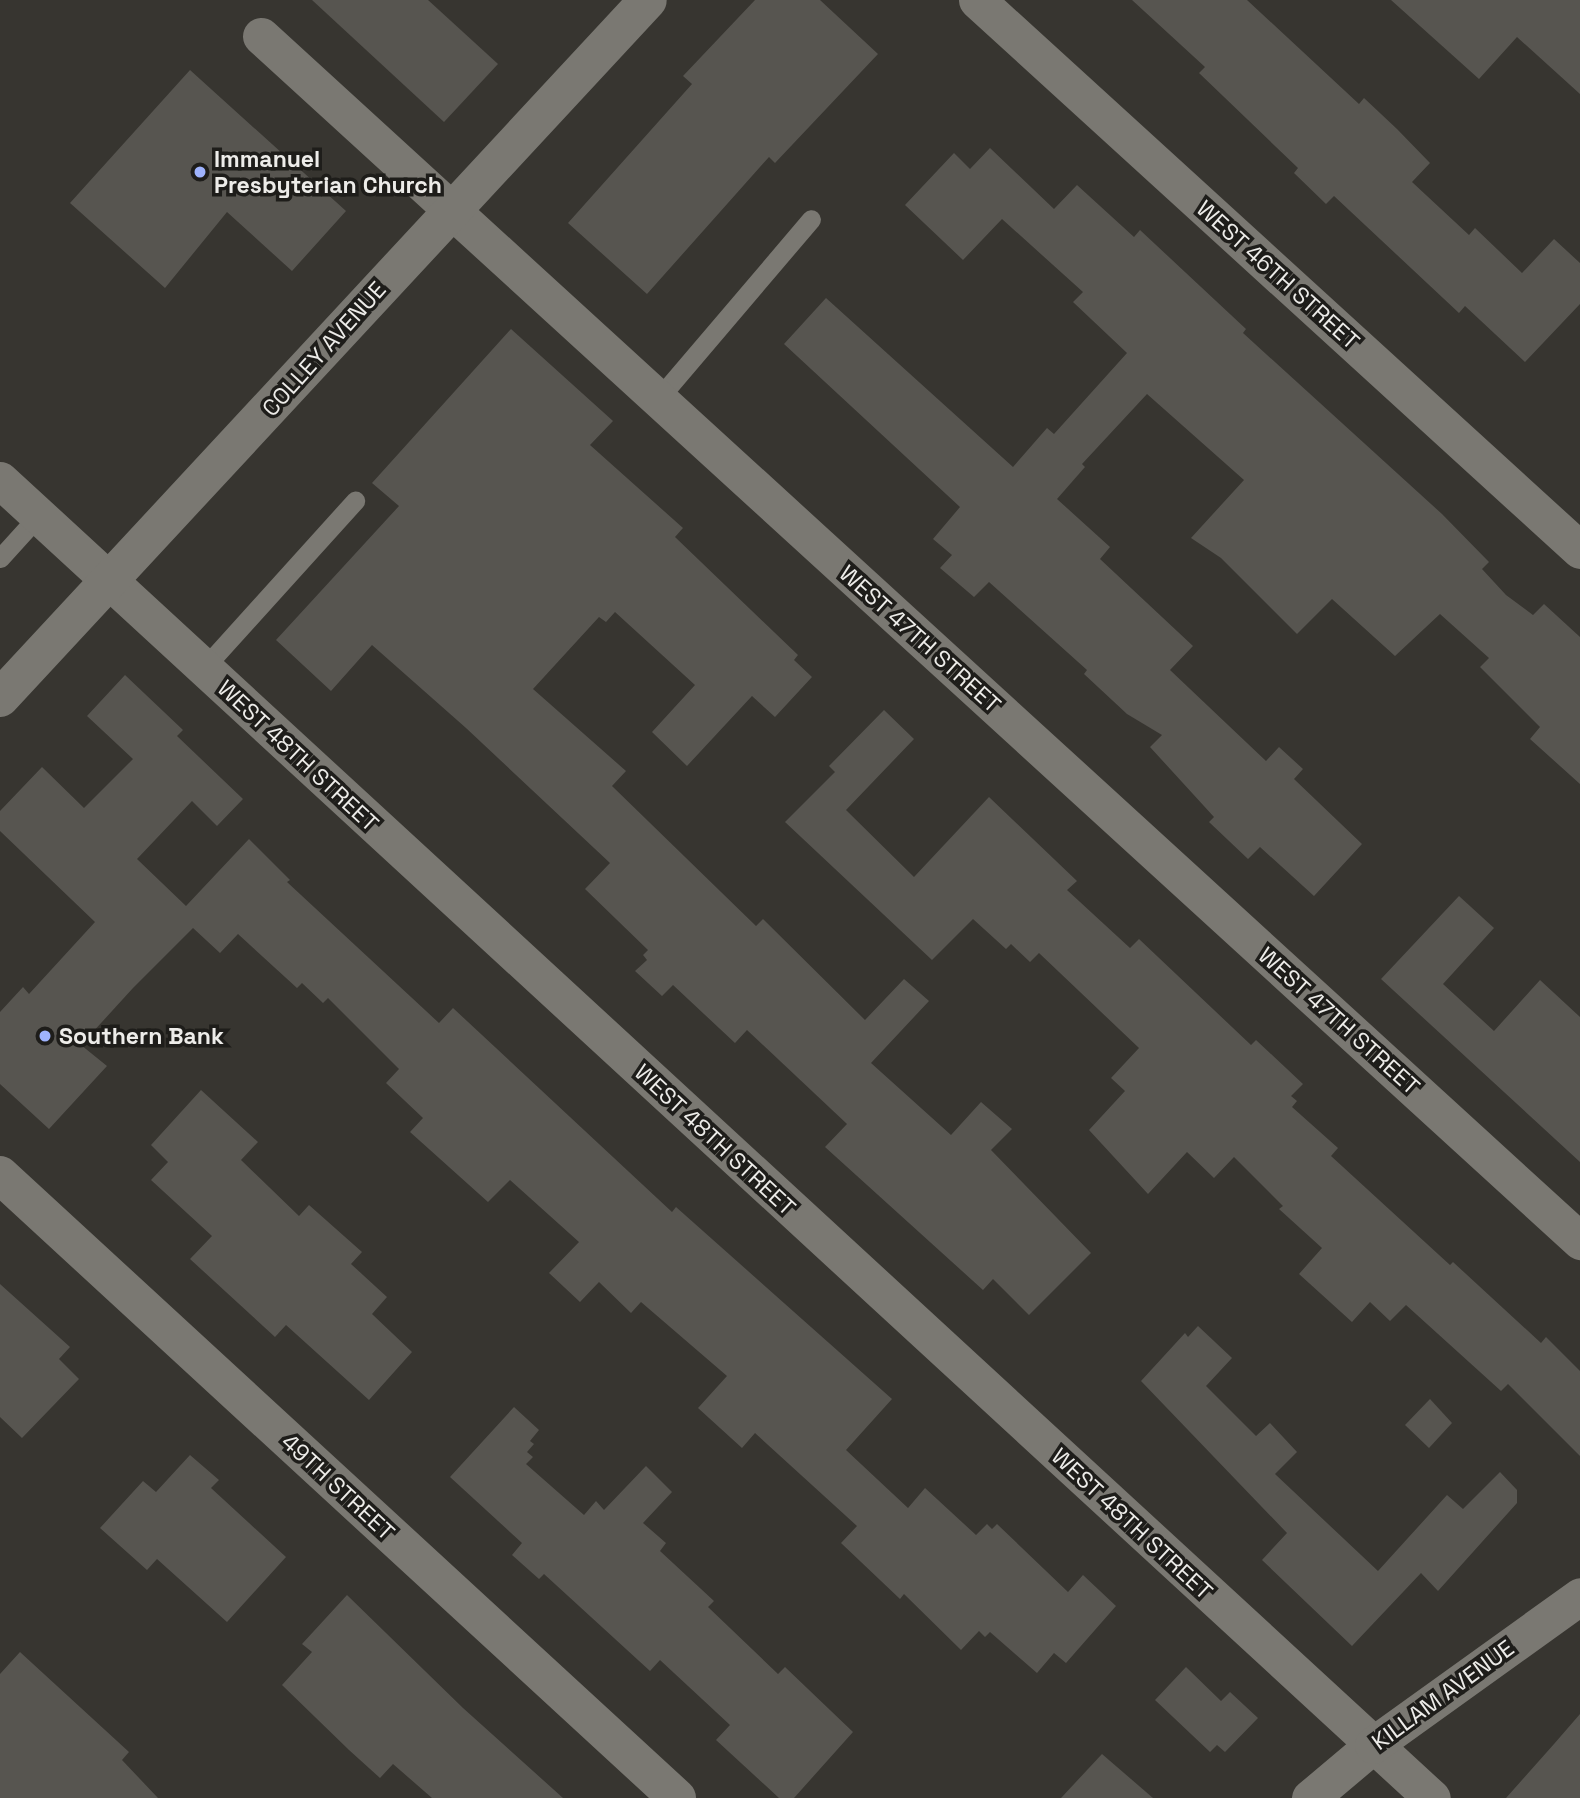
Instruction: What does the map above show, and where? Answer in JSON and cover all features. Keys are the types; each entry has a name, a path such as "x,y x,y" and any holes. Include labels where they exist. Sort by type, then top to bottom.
{"main road":[{"name":"COLLEY AVENUE","path":"0,698 648,0"},
{"name":"49TH STREET","path":"0,1175 677,1798"}],"street":[{"name":"WEST 46TH STREET","path":"977,0 1580,550"},
{"name":"WEST 47TH STREET","path":"261,36 1580,1241"},
{"name":"WEST 48TH STREET","path":"0,480 1432,1798"},
{"name":"KILLAM AVENUE","path":"1313,1797 1373,1745 1580,1595"}],"lane":[{"path":"658,398 811,219"},
{"path":"203,669 355,501"},
{"path":"0,558 39,515"}],"building":[{"path":"312,0 428,0 498,64 444,122"},
{"path":"755,0 820,0 878,54 775,163 769,157 647,294 568,223 692,84 683,76"},
{"path":"1132,0 1247,0 1359,104 1364,98 1430,163 1412,182 1469,235 1475,228 1522,273 1554,239 1580,263 1580,304 1525,362 1465,306 1459,313 1334,196 1326,204 1294,173 1298,168 1199,73 1205,67"},
{"path":"1391,0 1580,0 1580,94 1517,37 1479,79"},
{"name":"Immanuel Presbyterian Church","path":"190,70 346,211 292,271 227,212 165,288 70,203"},
{"path":"990,148 1054,209 1077,185 1134,237 1140,230 1246,329 1243,333 1442,514 1489,562 1482,569 1506,595 1533,615 1544,604 1580,637 1580,784 1530,739 1540,727 1480,667 1489,658 1440,614 1395,656 1332,599 1297,634 1221,558 1191,538 1244,480 1147,394 1082,464 1085,467 1057,499 1110,547 1100,559 1193,646 1170,670 1266,761 1279,747 1303,769 1294,779 1362,844 1314,896 1260,847 1248,859 1209,822 1214,817 1150,747 1162,735 1127,714 1084,674 1087,670 989,582 974,597 940,568 952,555 933,539 960,507 784,344 826,298 1013,467 1047,428 1054,434 1127,353 1073,302 1083,292 1002,219 963,260 905,205 954,153 970,169"},
{"path":"511,329 613,421 590,445 683,528 675,537 798,655 794,660 812,677 775,717 752,696 687,766 652,732 695,685 615,612 606,622 599,617 533,689 626,771 612,786 756,926 763,919 865,1020 904,979 929,1001 871,1063 951,1135 981,1102 1012,1129 991,1150 1091,1253 1029,1315 993,1279 983,1290 825,1147 847,1124 747,1030 735,1043 673,985 662,996 635,971 647,960 643,955 648,950 585,889 610,863 466,728 372,645 331,691 276,640 399,506 372,483"},
{"path":"125,675 183,730 177,736 243,799 217,826 192,801 137,859 186,906 249,839 290,880 287,882 439,1023 453,1008 672,1212 676,1207 892,1399 846,1450 908,1508 925,1488 976,1535 987,1524 992,1529 997,1524 1068,1592 1083,1575 1116,1606 1066,1663 1054,1653 1037,1673 990,1632 985,1637 979,1631 961,1650 904,1594 900,1599 841,1543 857,1526 755,1433 742,1448 698,1408 727,1376 641,1302 631,1313 599,1282 580,1302 549,1273 579,1242 510,1180 488,1202 410,1132 423,1118 386,1083 399,1069 328,998 323,1003 302,983 297,988 238,934 220,953 193,928 133,988 81,1045 107,1066 49,1129 0,1084 0,1012 23,987 29,994 95,922 0,831 0,811 42,767 84,808 133,759 87,716"},
{"path":"884,710 914,739 846,810 914,877 989,797 1077,881 1067,890 1130,948 1139,939 1251,1045 1256,1040 1303,1084 1291,1096 1297,1101 1292,1107 1338,1148 1331,1156 1450,1265 1453,1262 1541,1343 1546,1337 1580,1371 1580,1456 1508,1384 1501,1391 1406,1305 1390,1321 1370,1302 1352,1322 1299,1274 1322,1248 1279,1209 1283,1206 1234,1157 1214,1178 1187,1152 1148,1194 1089,1130 1125,1091 1111,1078 1139,1048 1039,953 1030,962 1011,944 1006,949 973,919 932,960 785,822 835,772 829,766"},
{"path":"1459,896 1494,928 1443,984 1494,1031 1540,980 1580,1017 1580,1162 1381,979"},
{"path":"201,1090 258,1142 241,1160 299,1216 309,1205 362,1252 351,1264 387,1297 372,1314 412,1352 369,1400 286,1325 275,1337 190,1259 212,1236 151,1180 168,1162 151,1145"},
{"path":"0,1284 70,1347 59,1359 79,1379 22,1438 0,1417"},
{"path":"1198,1326 1232,1358 1206,1386 1256,1436 1270,1423 1297,1452 1275,1474 1378,1571 1447,1495 1463,1509 1500,1472 1517,1490 1517,1503 1438,1591 1421,1573 1352,1646 1262,1560 1287,1533 1141,1381 1185,1333 1188,1337"},
{"path":"1430,1399 1452,1423 1429,1448 1405,1425"},
{"path":"514,1407 539,1430 530,1441 534,1444 527,1452 533,1457 526,1464 584,1515 596,1501 604,1510 646,1466 672,1492 643,1523 666,1543 660,1551 714,1601 708,1607 778,1674 785,1667 853,1732 794,1798 779,1798 716,1740 730,1725 660,1660 650,1671 544,1574 539,1579 512,1555 522,1543 450,1477"},
{"path":"190,1455 219,1480 211,1488 286,1557 227,1622 157,1559 147,1570 100,1528 143,1481 156,1492"},
{"path":"347,1595 463,1708 563,1798 432,1798 393,1764 380,1778 349,1750 282,1685 312,1652 302,1644"},
{"path":"20,1652 129,1752 122,1760 158,1798 0,1798 0,1674"},
{"path":"1186,1667 1221,1701 1230,1692 1258,1718 1225,1752 1217,1745 1210,1752 1155,1700"},
{"path":"1580,1714 1580,1798 1506,1798 1554,1744"},
{"path":"1102,1754 1153,1798 1061,1798"}],"place":[{"name":"Immanuel Presbyterian Church","path":"200,172"},
{"name":"Southern Bank","path":"45,1036"}]}
